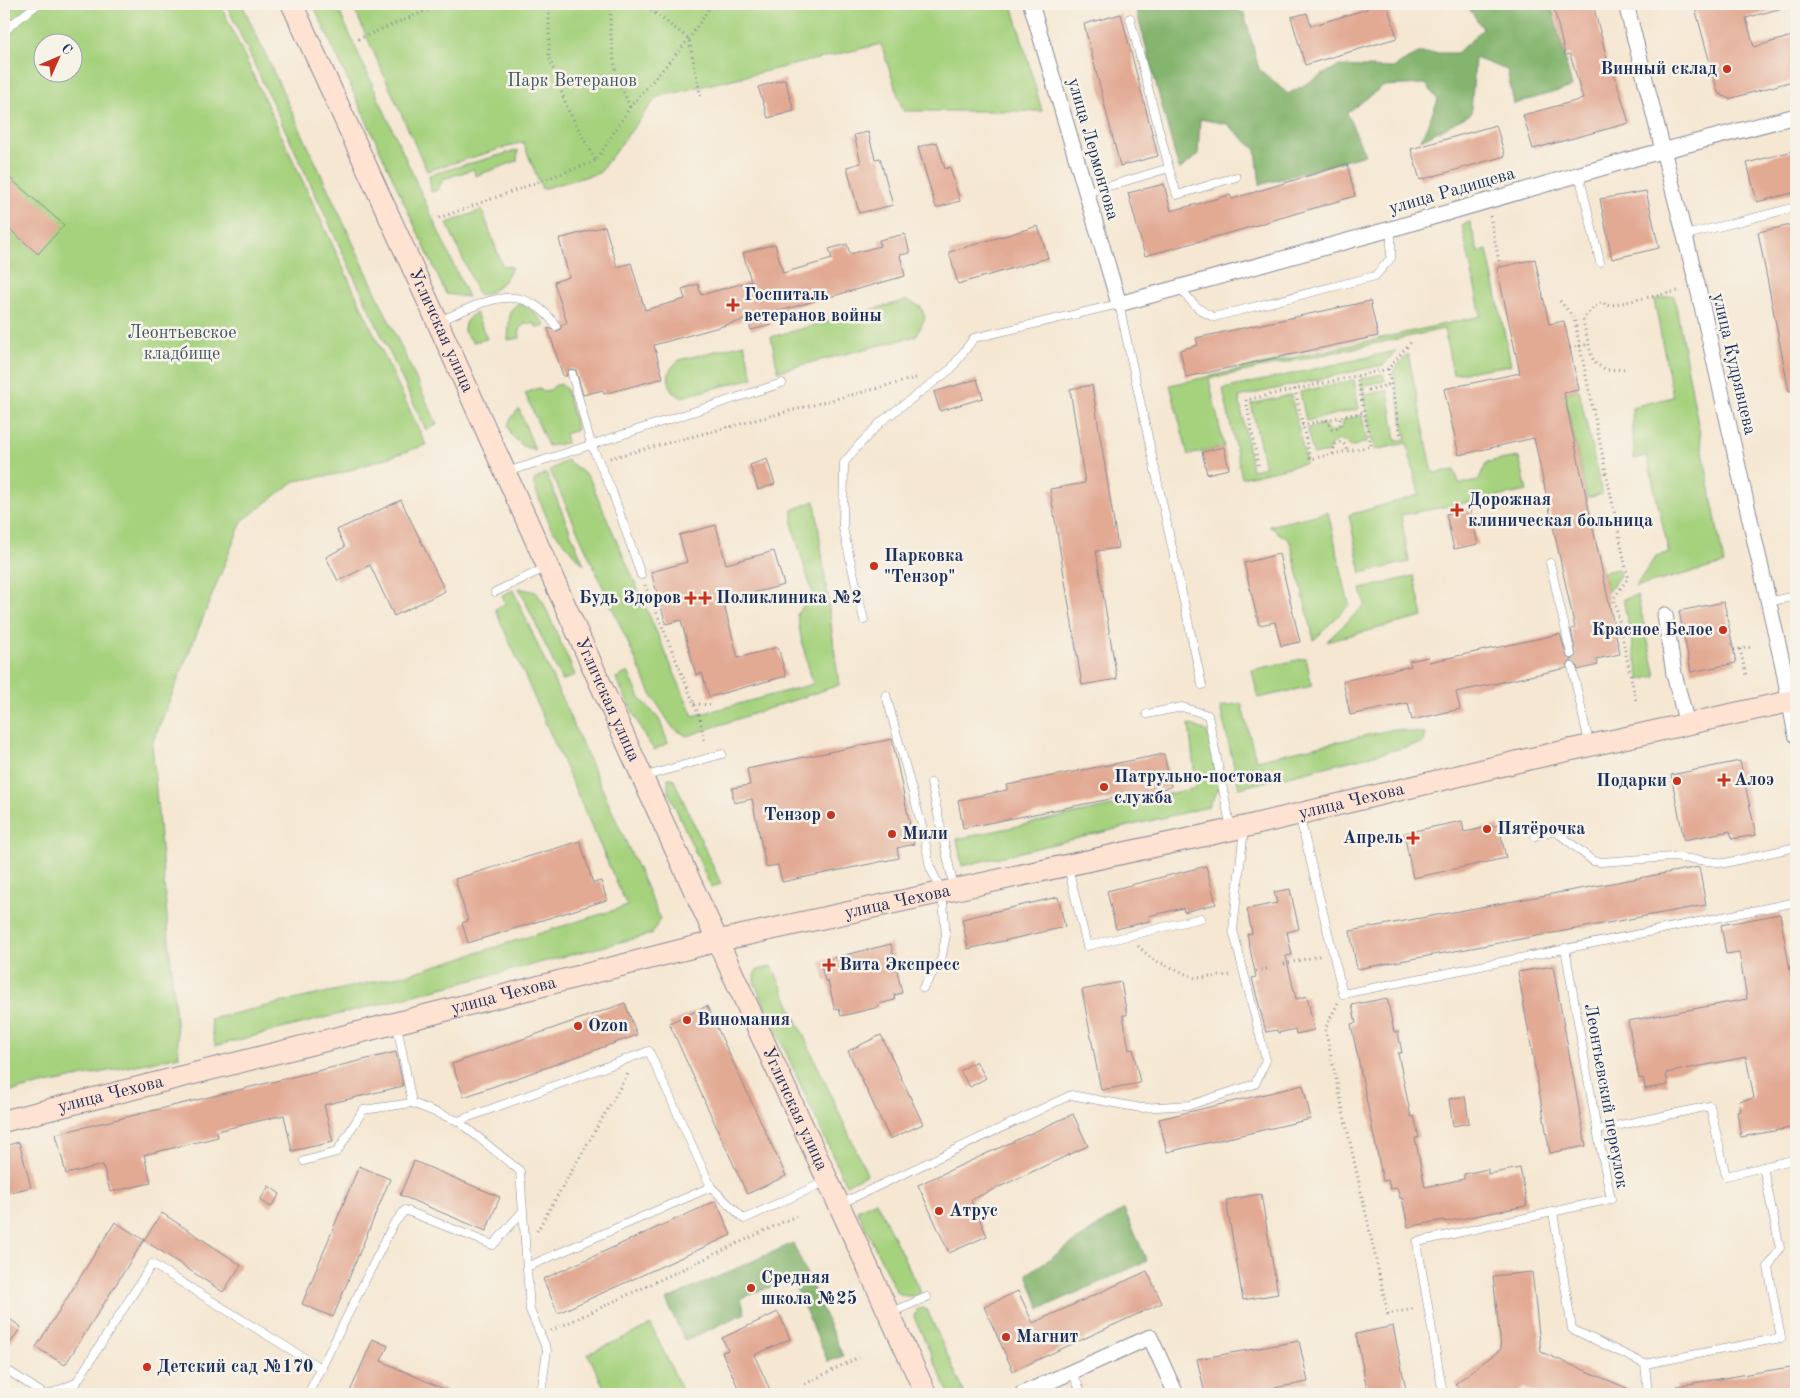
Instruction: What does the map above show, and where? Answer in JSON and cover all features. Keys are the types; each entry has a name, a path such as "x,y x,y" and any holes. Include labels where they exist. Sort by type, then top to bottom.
{"street":[{"name":"Угличская улица","path":"292,4 438,322 642,778 926,1394"},
{"name":"улица Лермонтова","path":"1030,4 1119,304"},
{"name":"улица Кудрявцева","path":"1626,4 1686,236 1768,602 1793,701 1796,735"},
{"name":"улица Радищева","path":"1119,304 1390,229 1579,174 1796,116"},
{"path":"1665,615 1674,674 1687,724"},
{"name":"улица Чехова","path":"4,1121 717,941 1238,829 1590,746 1793,701"},
{"path":"1022,1394 1150,1337 1176,1394"}],"lane":[{"path":"4,33 12,24 38,4"},
{"path":"1130,18 1177,195 1236,177"},
{"path":"1086,193 1169,168"},
{"path":"1579,174 1600,262"},
{"path":"1686,236 1796,207"},
{"path":"1180,287 1194,306 1214,317 1375,276 1390,258 1390,229"},
{"path":"438,322 494,299 509,297 524,298 546,312 556,326"},
{"path":"864,620 843,528 844,462 882,421 951,369 974,338 1119,304 1202,685"},
{"path":"572,374 591,444 612,491 641,575"},
{"path":"505,473 782,383"},
{"path":"1550,563 1571,654"},
{"path":"495,592 547,567"},
{"path":"1768,602 1796,596"},
{"path":"1572,667 1590,746"},
{"path":"886,695 923,830 930,867 948,891"},
{"path":"838,1205 1071,1095 1141,1108 1190,1105 1255,1084 1266,1060 1233,930 1238,829 1208,715 1182,707 1147,714"},
{"path":"642,778 722,754"},
{"path":"923,988 941,960 946,936 948,891 948,865 931,783"},
{"path":"1299,814 1343,994 1796,902"},
{"path":"1535,836 1552,831 1558,833 1593,861 1601,862 1672,857 1724,862 1796,847"},
{"path":"1068,865 1087,946 1201,918"},
{"name":"Леонтьевский переулок","path":"1443,1394 1417,1242 1611,1198 1565,948"},
{"path":"396,1023 412,1103"},
{"path":"458,1121 650,1051 710,1187 744,1219 827,1181"},
{"path":"304,1160 337,1152 363,1110 412,1103 458,1121 520,1171 530,1310 547,1350 541,1394"},
{"path":"1597,1130 1710,1106 1726,1176 1796,1159"},
{"path":"1553,1212 1572,1329 1645,1364 1781,1338 1768,1267 1780,1248 1763,1167"},
{"path":"527,1268 710,1187"},
{"path":"308,1394 394,1225 405,1210 493,1244 522,1212"},
{"path":"50,1394 76,1383 152,1264 322,1369"},
{"path":"888,1313 927,1296"},
{"path":"1645,1364 1648,1394"},
{"path":"4,1368 44,1394"},
{"path":"1072,1372 1082,1394"}],"path":[{"path":"358,39 442,4"},
{"path":"549,4 549,57 568,110 596,161"},
{"path":"611,4 610,29 616,74 630,107"},
{"path":"643,4 689,39 701,98"},
{"path":"439,218 596,161 630,107 689,39 712,4"},
{"path":"1487,201 1500,267"},
{"path":"1624,368 1607,370 1601,368 1592,358 1583,321 1586,315 1595,306 1603,302 1607,306 1678,291"},
{"path":"1560,301 1574,318 1628,578 1614,598 1636,701"},
{"path":"1258,465 1246,400 1388,369 1411,342"},
{"path":"1570,348 1588,344"},
{"path":"1388,369 1401,438"},
{"path":"598,462 922,376"},
{"path":"1295,389 1310,459 1348,451 1371,446 1356,376"},
{"path":"1368,390 1391,384"},
{"path":"1302,425 1364,412"},
{"path":"1326,420 1332,429 1337,428 1340,424 1340,417"},
{"path":"1333,454 1336,443 1342,442 1348,451"},
{"path":"1592,523 1615,517"},
{"path":"641,575 700,718 704,740"},
{"path":"1734,650 1752,647"},
{"path":"1740,649 1746,675"},
{"path":"694,704 713,705"},
{"path":"1126,936 1152,959 1195,978 1244,974"},
{"path":"1284,964 1333,953"},
{"path":"1343,994 1325,1029 1388,1314 1428,1306"},
{"path":"526,1251 638,1056"},
{"path":"541,1336 796,1216"},
{"path":"805,1384 859,1357"}],"green space":[{"name":"Леонтьевское кладбище","path":"4,4 220,4 426,445 338,474 295,481 242,521 152,744 179,1056 4,1093"},
{"path":"226,4 242,4 437,424 426,430"},
{"path":"313,4 336,4 468,297 446,294"},
{"name":"Парк Ветеранов","path":"352,4 1012,4 1042,111 903,111 881,44 657,97 599,173 542,189 523,142 427,171"},
{"path":"1109,4 1220,4 1244,13 1259,69 1288,94 1338,66 1393,68 1418,53 1457,53 1483,29 1466,4 1551,4 1572,87 1514,104 1507,70 1475,58 1471,114 1421,140 1438,100 1426,84 1383,86 1347,113 1365,155 1260,185 1256,150 1227,124 1200,119 1198,155 1179,170 1136,9 1109,6"},
{"path":"518,150 517,161 475,176 474,169 443,179 438,190 431,192 429,175"},
{"path":"482,210 502,265 512,267 499,286 479,296 447,223"},
{"path":"1470,222 1478,252 1487,250 1511,365 1453,374 1444,329 1209,379 1224,447 1188,455 1170,385 1481,316 1462,225"},
{"path":"1674,295 1724,564 1635,587 1656,556 1669,553 1647,456 1634,459 1632,407 1673,397 1654,300"},
{"path":"907,300 921,307 925,318 916,336 778,371 771,337"},
{"path":"518,303 534,312 546,326 537,328 535,324 526,323 519,329 520,338 508,340 510,311"},
{"path":"476,313 487,339 473,342 464,332 464,329 465,323"},
{"path":"744,344 753,378 681,397 672,392 669,374 679,360"},
{"path":"1396,351 1383,365 1239,397 1252,470 1265,467 1251,404 1291,395 1306,463 1242,478 1223,389"},
{"path":"1408,354 1433,473 1454,470 1460,484 1478,481 1487,462 1519,457 1527,491 1401,515 1409,562 1361,573 1349,515 1419,495 1407,443 1374,450 1360,379 1383,374 1385,381 1365,385 1366,395 1388,390 1396,441 1406,439 1393,371"},
{"path":"1354,380 1359,409 1306,421 1300,392"},
{"path":"561,384 566,389 577,430 565,434 567,443 548,446 525,393 539,388 542,391 550,390 554,386"},
{"path":"1579,390 1602,494 1587,498 1564,393"},
{"path":"519,409 535,450 523,446 511,435 508,425"},
{"path":"1362,415 1367,442 1350,447 1344,441 1335,441 1330,447 1329,452 1313,455 1307,428 1324,424 1331,432 1340,430 1343,420"},
{"path":"567,460 589,477 693,716 813,684 802,643 797,614 803,606 815,601 793,529 793,510 815,501 839,685 687,736 673,728 652,696 550,470"},
{"path":"546,473 584,565 551,528 534,486 534,480"},
{"path":"1328,512 1349,605 1314,640 1290,541 1269,526"},
{"path":"1618,569 1620,575 1607,593 1603,572"},
{"path":"1414,576 1423,617 1327,641 1365,605 1361,589"},
{"path":"519,588 536,592 543,602 575,675 562,681"},
{"path":"513,590 660,918 652,934 215,1046 210,1019 412,973 627,906 495,609 505,604 502,595"},
{"path":"1637,595 1656,676 1640,680 1623,599"},
{"path":"1306,658 1312,686 1258,698 1252,670"},
{"path":"628,672 640,698 659,719 668,743 654,750 645,737 616,678"},
{"path":"1241,703 1256,760 1394,729 1425,734 1423,743 1239,788 1220,707"},
{"path":"1189,724 1207,731 1220,787 1208,807 962,866 957,839 1196,788"},
{"path":"668,778 673,778 721,884 711,887 668,791"},
{"path":"772,966 867,1174 846,1185 755,984 754,977 756,971"},
{"path":"876,1201 921,1293 909,1296 902,1295 896,1291 857,1210"},
{"path":"1124,1209 1147,1261 1040,1309 1027,1274"},
{"path":"793,1243 843,1356 828,1362 792,1279 741,1298 745,1313 685,1341 666,1300"},
{"path":"922,1308 927,1310 965,1394 949,1394 914,1317 916,1310"},
{"path":"651,1325 684,1394 607,1394 588,1354"}],"building":[{"path":"1366,4 1387,4 1397,38 1305,65 1291,17 1307,13 1311,26 1367,9"},
{"path":"1553,4 1593,4 1609,67 1612,66 1629,123 1533,149 1523,115 1583,99 1570,54 1565,55"},
{"path":"1694,4 1781,4 1782,8 1746,18 1754,47 1796,35 1796,80 1729,99 1718,93"},
{"path":"1121,14 1158,156 1120,166 1084,24"},
{"path":"785,79 794,111 768,118 758,87"},
{"path":"1496,125 1505,156 1420,180 1411,149"},
{"path":"868,132 875,159 880,158 893,205 859,213 847,167 861,163 854,135"},
{"path":"937,142 945,169 950,167 960,201 936,208 918,147"},
{"path":"1796,150 1796,192 1757,202 1747,163"},
{"path":"1347,164 1355,196 1145,256 1128,193 1164,184 1171,211 1230,195 1232,199"},
{"path":"4,173 64,225 38,254 4,224"},
{"path":"1646,191 1659,248 1612,259 1600,199"},
{"path":"1796,224 1796,390 1789,391 1758,232"},
{"name":"Госпиталь ветеранов войны","path":"605,226 617,267 631,263 645,310 685,299 682,289 698,284 701,295 751,281 743,253 775,244 783,273 832,259 829,249 847,244 850,254 880,246 879,240 905,234 910,253 900,255 905,276 768,314 771,325 751,330 748,319 654,345 663,378 604,394 603,390 583,395 576,370 570,369 567,372 567,376 563,376 548,328 558,331 561,325 567,323 554,282 569,277 559,239"},
{"path":"1038,226 1048,258 958,284 949,252"},
{"path":"1535,259 1549,324 1564,321 1579,390 1564,393 1620,654 1596,659 1598,665 1578,670 1576,664 1571,661 1568,663 1567,668 1456,692 1460,709 1412,720 1408,703 1350,715 1343,681 1411,666 1409,661 1428,657 1429,662 1560,634 1567,657 1572,660 1576,656 1571,629 1575,628 1534,438 1459,455 1444,389 1520,373 1497,268"},
{"path":"1370,301 1378,336 1186,377 1180,350 1198,345 1196,338"},
{"path":"977,379 983,398 940,411 934,392"},
{"path":"1092,385 1118,548 1096,551 1117,679 1082,685 1050,489 1085,483 1070,389"},
{"path":"1224,447 1229,469 1207,474 1202,452"},
{"path":"767,459 775,484 758,490 750,465"},
{"path":"401,500 445,591 394,616 370,565 338,581 326,557 345,547 337,530"},
{"path":"1470,509 1478,544 1454,549 1446,514"},
{"name":"Поликлиника №2","path":"716,525 726,564 774,551 784,585 723,601 738,658 778,647 786,676 709,697 702,673 696,675 681,620 666,624 651,572 687,562 679,535"},
{"path":"1279,554 1300,642 1281,646 1275,622 1259,625 1244,563"},
{"path":"1724,602 1736,663 1691,672 1679,611"},
{"name":"Тензор","path":"892,739 914,844 897,848 899,858 782,882 778,865 766,867 752,799 734,803 732,788 750,785 747,769"},
{"path":"1164,754 1171,787 963,828 958,800 1007,790 1007,785"},
{"path":"1740,761 1756,835 1732,839 1730,831 1684,840 1671,775"},
{"path":"1462,821 1464,832 1499,825 1506,858 1413,878 1404,833"},
{"path":"580,841 593,883 601,881 607,900 468,943 462,923 468,921 455,879"},
{"path":"1206,866 1216,904 1184,912 1183,908 1149,916 1150,921 1116,929 1107,891"},
{"path":"1699,867 1706,905 1357,969 1350,931"},
{"path":"1290,889 1299,929 1287,932 1292,955 1286,956 1296,999 1307,996 1314,1030 1296,1034 1295,1029 1278,1033 1277,1030 1266,1032 1252,978 1256,977 1247,934 1252,933 1247,909 1277,903 1274,892"},
{"path":"1058,897 1065,927 968,949 962,919"},
{"path":"1780,914 1796,1005 1796,1127 1741,1137 1737,1112 1741,1111 1739,1101 1754,1098 1746,1057 1666,1073 1668,1085 1645,1089 1643,1078 1639,1079 1628,1021 1747,999 1739,952 1726,954 1721,925"},
{"path":"891,944 902,993 894,995 895,1000 878,1004 879,1007 841,1016 839,1009 835,1010 828,981 825,981 820,961"},
{"path":"1553,966 1586,1146 1550,1153 1518,972"},
{"path":"1121,982 1127,1015 1123,1015 1129,1050 1133,1049 1140,1083 1101,1090 1082,990"},
{"path":"1387,998 1394,1032 1398,1032 1402,1053 1398,1053 1411,1117 1414,1116 1419,1138 1415,1138 1425,1187 1464,1179 1464,1174 1488,1169 1488,1174 1520,1168 1526,1206 1408,1227 1402,1198 1400,1198 1397,1188 1390,1189 1388,1180 1383,1181 1351,1024 1356,1023 1352,1005"},
{"path":"625,1003 637,1035 464,1097 452,1064"},
{"path":"707,1006 786,1176 747,1194 669,1023"},
{"path":"881,1035 923,1124 890,1139 848,1051"},
{"path":"396,1052 403,1086 324,1105 333,1142 292,1151 284,1115 217,1131 218,1137 144,1155 151,1183 110,1192 103,1165 66,1174 56,1134"},
{"path":"976,1061 986,1078 970,1087 960,1071"},
{"path":"1303,1085 1311,1119 1167,1152 1159,1119"},
{"path":"1465,1096 1469,1123 1453,1126 1449,1099"},
{"path":"1073,1114 1088,1146 971,1200 987,1236 949,1253 918,1185"},
{"path":"19,1142 31,1187 4,1194 4,1146"},
{"path":"414,1161 500,1197 486,1231 400,1195"},
{"path":"359,1166 390,1179 333,1317 302,1304"},
{"path":"269,1186 280,1194 271,1207 260,1200"},
{"path":"1261,1194 1278,1294 1243,1300 1226,1200"},
{"path":"716,1201 731,1235 558,1313 543,1279"},
{"path":"162,1213 241,1265 223,1292 144,1240"},
{"path":"115,1222 144,1240 65,1365 36,1347"},
{"path":"1147,1271 1162,1303 1013,1371 984,1307 1018,1291 1033,1323"},
{"path":"1532,1272 1541,1352 1641,1394 1538,1394 1524,1388 1516,1394 1464,1394 1455,1384 1501,1349 1493,1276"},
{"path":"778,1312 790,1339 754,1355 772,1394 741,1394 722,1352 728,1350 722,1338"},
{"path":"4,1315 21,1327 4,1353"},
{"path":"1393,1326 1407,1394 1368,1394 1356,1334"},
{"path":"373,1339 388,1346 381,1361 455,1394 349,1394"},
{"path":"1299,1341 1308,1382 1241,1394 1205,1394 1197,1359"},
{"path":"1796,1366 1796,1394 1676,1394 1676,1386"}],"place":[{"name":"Винный склад","path":"1727,69"},
{"name":"Госпиталь ветеранов войны","path":"733,305"},
{"name":"Дорожная клиническая больница","path":"1457,510"},
{"name":"Парковка \"Тензор\"","path":"874,566"},
{"name":"Будь Здоров","path":"691,598"},
{"name":"Поликлиника №2","path":"705,598"},
{"name":"Красное Белое","path":"1723,630"},
{"name":"Алоэ","path":"1724,780"},
{"name":"Подарки","path":"1677,781"},
{"name":"Патрульно-постовая служба","path":"1104,787"},
{"name":"Тензор","path":"831,815"},
{"name":"Пятёрочка","path":"1487,829"},
{"name":"Мили","path":"892,834"},
{"name":"Апрель","path":"1413,838"},
{"name":"Вита Экспресс","path":"829,965"},
{"name":"Виномания","path":"687,1020"},
{"name":"Ozon","path":"578,1026"},
{"name":"Атрус","path":"939,1211"},
{"name":"Средняя школа №25","path":"751,1288"},
{"name":"Магнит","path":"1006,1337"},
{"name":"Детский сад №170","path":"147,1367"}]}
